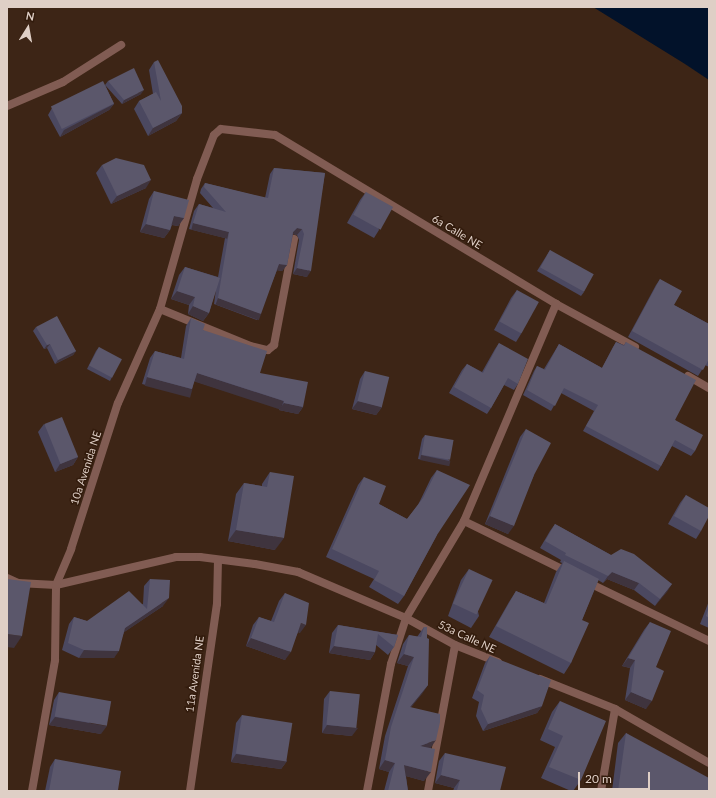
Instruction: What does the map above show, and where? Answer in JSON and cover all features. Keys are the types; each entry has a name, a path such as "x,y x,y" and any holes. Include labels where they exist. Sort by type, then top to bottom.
{"street":[{"path":"7,106 63,82 121,44"},
{"name":"6a Calle NE","path":"204,161 214,135 221,130 275,135 556,304 640,350"},
{"name":"10a Avenida NE","path":"32,791 55,660 56,585 71,549 118,403 160,309 204,161"},
{"path":"160,309 250,346 268,350 274,345 294,239"},
{"path":"367,791 391,664 406,618 464,521 556,304"},
{"path":"681,372 709,388"},
{"path":"464,521 709,641"},
{"name":"53a Calle NE","path":"7,578 18,583 56,585 176,557 200,557 255,564 298,572 406,618 455,646 506,666"},
{"name":"11a Avenida NE","path":"190,791 216,604 218,560"},
{"path":"428,791 455,646"},
{"path":"535,677 616,709 709,763"},
{"path":"601,791 616,709"}],"water":[{"path":"593,7 709,7 709,80 685,64"}],"building":[{"path":"158,60 182,106 182,113 153,128 139,101 156,92 161,101 154,62"},
{"path":"134,68 144,90 124,100 108,81"},
{"path":"103,81 114,103 62,129 51,106"},
{"path":"116,158 144,165 151,180 117,196 102,165"},
{"path":"274,168 325,173 311,271 297,268 304,234 302,229 297,228 293,232 287,265 279,264 261,314 218,298 229,232 193,223 199,204 226,212 204,187 205,183 268,198"},
{"path":"154,191 189,200 184,218 174,216 170,230 146,224"},
{"path":"366,192 393,207 381,230 353,215"},
{"path":"550,250 594,274 584,292 540,267"},
{"path":"185,267 220,278 209,313 193,306 195,297 177,291"},
{"path":"660,279 682,291 674,305 709,324 709,359 703,370 632,331"},
{"path":"517,290 539,302 521,334 500,321"},
{"path":"57,316 76,351 58,360 50,344 47,345 36,327"},
{"path":"191,318 205,324 203,330 267,351 260,373 308,382 303,407 284,403 284,401 197,373 192,389 147,377 155,351 184,359"},
{"path":"616,342 624,346 626,342 696,380 675,420 703,435 695,451 675,440 661,466 586,426 598,405 564,388 555,406 527,390 537,366 545,370 559,344 602,368"},
{"path":"499,343 528,359 518,384 508,378 491,408 454,387 467,364 483,373"},
{"path":"99,347 122,359 112,378 89,366"},
{"path":"365,371 389,377 382,407 358,401"},
{"path":"62,417 78,457 60,464 44,424"},
{"path":"526,429 551,443 534,475 514,526 490,516"},
{"path":"425,435 454,440 450,460 422,455"},
{"path":"437,470 470,485 437,535 404,596 374,580 379,571 332,549 364,477 386,486 379,504 407,519 423,498"},
{"path":"270,472 294,476 284,538 236,530 244,483 267,487"},
{"path":"686,495 709,508 709,516 701,531 674,516"},
{"path":"555,524 611,555 621,549 634,554 672,584 660,599 639,583 612,572 608,576 565,555 566,553 545,541"},
{"path":"564,561 599,579 582,620 589,623 571,663 496,626 516,591 546,604"},
{"path":"469,569 493,580 477,614 453,603"},
{"path":"7,579 31,582 22,636 7,634"},
{"path":"150,579 170,580 169,598 125,628 119,651 84,650 68,643 74,617 87,621 129,591 147,609"},
{"path":"285,593 309,603 306,625 301,623 291,652 251,638 259,617 274,622"},
{"path":"709,607 709,618 706,616"},
{"path":"650,622 671,631 656,667 664,671 652,701 631,692 635,660 628,658"},
{"path":"338,625 398,635 394,647 378,634 375,652 334,646"},
{"path":"424,627 427,627 427,638 429,639 428,685 410,707 440,714 440,722 436,740 420,746 435,749 431,772 404,765 408,791 388,791 395,763 385,760 391,727 414,657 404,654 409,635 421,637"},
{"path":"490,656 551,680 542,706 488,724 481,709 484,695 477,690"},
{"path":"330,691 360,694 356,728 326,725"},
{"path":"59,692 111,701 107,726 55,717"},
{"path":"560,701 606,721 581,780 549,767 563,736 548,729"},
{"path":"242,715 292,723 286,761 236,754"},
{"path":"626,733 709,778 709,791 618,791"},
{"path":"445,753 506,767 500,791 457,790 460,780 441,775"},
{"path":"55,759 121,771 118,790 49,791"}]}
